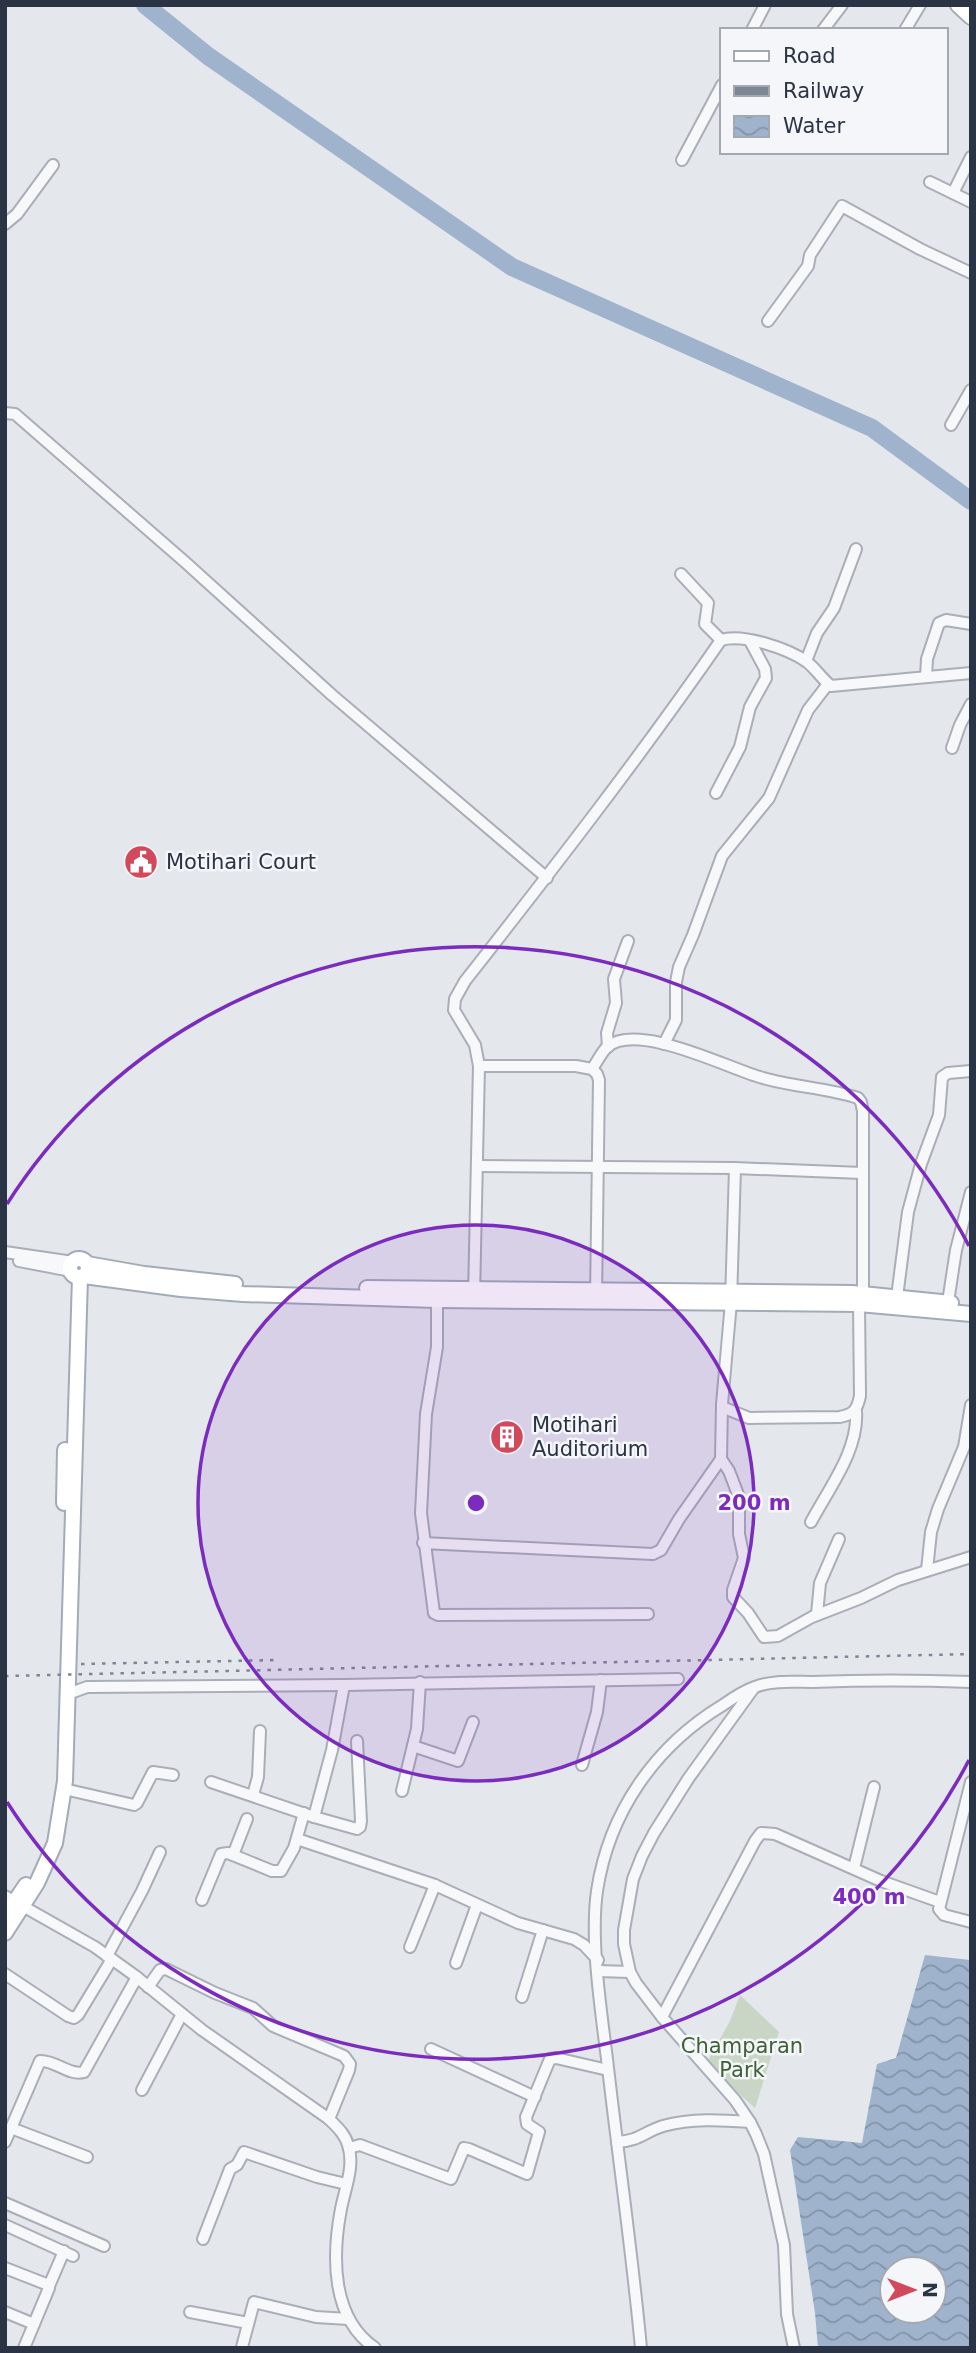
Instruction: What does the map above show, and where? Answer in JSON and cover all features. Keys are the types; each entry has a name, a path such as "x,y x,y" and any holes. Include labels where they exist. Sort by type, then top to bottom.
{"main road":[{"path":"959,6 971,17"},
{"path":"78,1271 270,1286 474,1294 861,1299 897,1297 971,1305"},
{"path":"78,1271 211,1292 437,1300 474,1294"},
{"path":"5,1933 14,1902 37,1883 55,1843 64,1789 78,1271"},
{"path":"5,1916 33,1873 49,1836 57,1786 65,1477 78,1271"},
{"path":"861,1299 971,1314"}],"street":[{"path":"753,28 765,5"},
{"path":"825,28 842,5"},
{"path":"906,28 920,5"},
{"path":"682,160 720,89"},
{"path":"953,193 971,157"},
{"path":"5,224 17,214 54,165"},
{"path":"930,182 971,202"},
{"path":"768,321 809,265 810,255 842,206 920,249 971,273"},
{"path":"951,425 971,390"},
{"path":"5,413 15,414 332,695 547,878"},
{"path":"806,661 817,633 834,608 856,550"},
{"path":"681,574 708,603 706,626 721,640"},
{"path":"926,677 927,659 939,623 946,620 971,624"},
{"path":"474,1294 479,1066 475,1045 454,1010 455,999 465,981 547,878 663,723 721,640 734,637 786,650 806,661 828,684 835,686 971,673"},
{"path":"716,793 740,747 750,707 766,678 765,669 750,640"},
{"path":"664,1044 676,1020 676,982 680,967 722,856 769,798 808,710 828,684"},
{"path":"952,748 971,704"},
{"path":"608,1047 607,1033 615,1008 614,979 628,941"},
{"path":"592,1069 608,1047 635,1040 691,1051 759,1077 858,1098 861,1102 860,1396 856,1410 856,1430 851,1447 811,1522"},
{"path":"479,1066 576,1066 592,1069 597,1074 599,1167 596,1295"},
{"path":"897,1297 908,1212 921,1164 939,1115 942,1077 948,1073 971,1070"},
{"path":"477,1166 735,1168 862,1173"},
{"path":"735,1168 731,1297 722,1406 721,1459 739,1497 739,1534 744,1558 733,1597 767,1638 778,1636 817,1614 926,1570 971,1557"},
{"path":"948,1302 956,1250 971,1192"},
{"path":"5,1252 78,1271"},
{"path":"5,1259 78,1271"},
{"path":"437,1300 437,1347 426,1415 421,1477 423,1543 433,1612 436,1615 648,1614"},
{"path":"926,1570 938,1508 967,1450 971,1405"},
{"path":"722,1406 742,1416 766,1419 840,1417 856,1410"},
{"path":"423,1543 656,1553 662,1550 678,1518 721,1459"},
{"path":"817,1614 820,1583 839,1539"},
{"path":"68,1694 87,1687 678,1679"},
{"path":"582,1765 596,1719 601,1680"},
{"path":"641,2348 598,1966 597,1892 612,1834 624,1808 646,1773 677,1738 710,1713 755,1686 844,1681 971,1682"},
{"path":"402,1791 419,1716 420,1682"},
{"path":"202,1900 219,1856 223,1853 272,1871 283,1868 309,1815 332,1750 344,1685"},
{"path":"755,1686 688,1779 642,1856 633,1879 624,1944 630,1972 636,1983 735,2101 750,2122 764,2154 784,2245 787,2314 793,2348"},
{"path":"413,1746 458,1761 473,1722"},
{"path":"253,1795 258,1777 260,1731"},
{"path":"211,1782 352,1829 360,1827 357,1741"},
{"path":"64,1789 134,1805 153,1772 173,1775"},
{"path":"971,1782 966,1819 940,1902 941,1913 971,1922"},
{"path":"853,1868 874,1787"},
{"path":"233,1855 247,1819"},
{"path":"662,2017 761,1833 775,1834 940,1902"},
{"path":"298,1839 435,1885 518,1923 579,1941 598,1966 630,1972"},
{"path":"5,1974 74,2018 78,2015 110,1957 160,1852"},
{"path":"410,1947 435,1885"},
{"path":"14,1902 110,1957 202,2030 329,2119 345,2137 349,2148 350,2167 340,2211 336,2273 348,2319 365,2341 375,2348"},
{"path":"456,1963 477,1905"},
{"path":"522,1997 543,1930"},
{"path":"148,1987 160,1970 166,1969 253,2008 273,2026 344,2056 348,2060 349,2070 329,2119"},
{"path":"5,2142 40,2061 75,2073 84,2072 137,1977"},
{"path":"142,2090 182,2014"},
{"path":"432,2049 534,2097"},
{"path":"349,2148 360,2145 451,2179 464,2148 527,2174 539,2134 526,2122 552,2058 608,2070"},
{"path":"617,2142 634,2141 663,2126 686,2121 750,2122"},
{"path":"11,2128 87,2158"},
{"path":"203,2239 230,2169 237,2165 244,2152 317,2177 346,2183"},
{"path":"5,2203 104,2246"},
{"path":"5,2225 68,2253 49,2286 24,2348"},
{"path":"5,2268 49,2286"},
{"path":"242,2347 256,2301 316,2317 348,2319"},
{"path":"5,2312 34,2324"},
{"path":"190,2312 248,2323"}],"green space":[{"name":"Champaran Park","path":"740,1995 779,2032 755,2108 706,2064 730,2021"}],"water":[{"path":"925,1955 970,1960 971,2348 818,2348 790,2150 798,2137 862,2143 877,2064 896,2058"}],"waterway":[{"path":"145,5 208,56 512,267 872,428 971,501"}],"railway":[{"path":"5,1676 971,1654"},
{"path":"81,1664 278,1660"}],"place":[{"name":"Motihari Court","path":"141,862"},
{"name":"Motihari Auditorium","path":"507,1437"}]}
